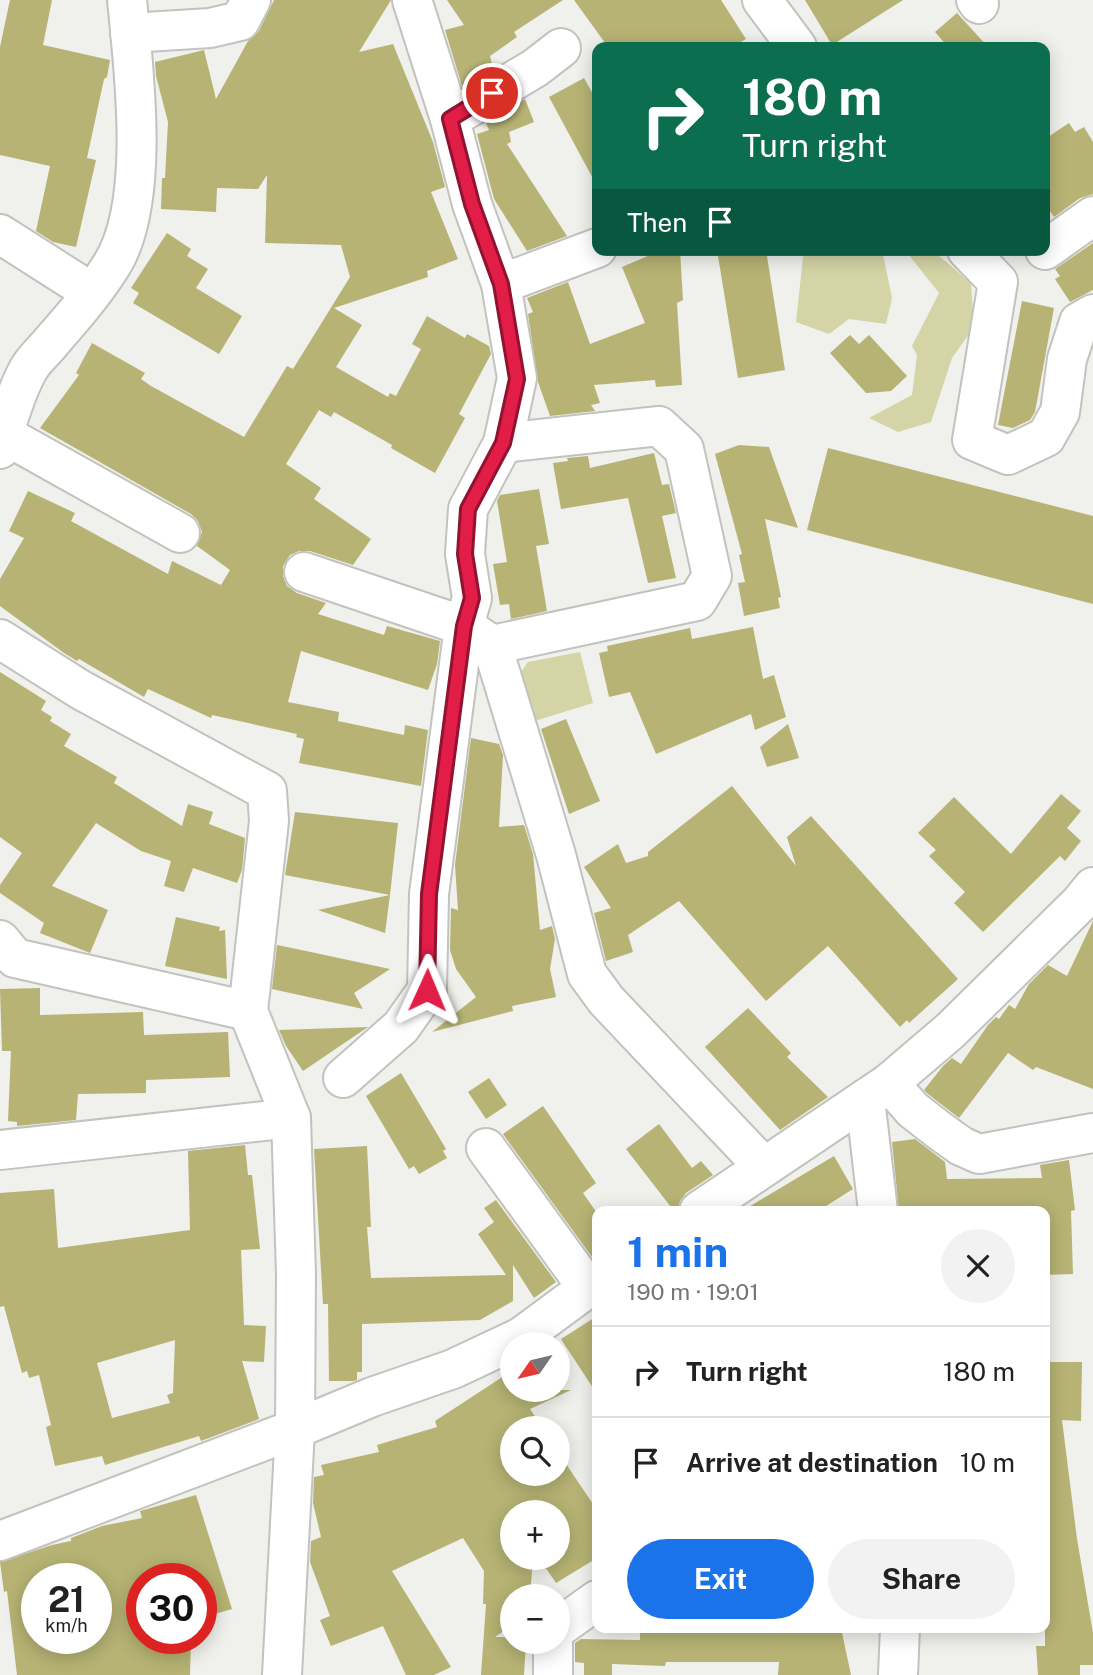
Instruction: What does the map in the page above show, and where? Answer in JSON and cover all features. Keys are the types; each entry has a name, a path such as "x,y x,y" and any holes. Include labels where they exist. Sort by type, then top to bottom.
{"street":[{"path":"180,533 2,442 29,369 112,266 125,239 134,199 136,101 129,16 210,28 240,21 251,0"},
{"path":"412,0 450,119 472,204 501,284 517,379 503,443 468,509 465,554 478,635 556,855 587,974 606,1000 763,1166"},
{"path":"762,0 793,42"},
{"path":"450,119 535,68 561,48"},
{"path":"1050,246 1093,216"},
{"path":"0,234 91,292"},
{"path":"501,284 592,250"},
{"path":"973,256 998,282"},
{"path":"1035,256 998,282 972,440 1008,455 1046,437 1060,412 1067,359 1079,322 1093,314"},
{"path":"304,572 478,635 697,601 712,576 684,449 659,426 503,443"},
{"path":"343,1078 401,1027 427,990 429,894 478,635"},
{"path":"0,639 81,690 267,791 269,821 248,1011 291,1118 296,1274 295,1429 282,1675"},
{"path":"706,1206 877,1091 951,1030 1093,887"},
{"path":"0,940 15,958 248,1011"},
{"path":"877,1091 912,1110 961,1146 979,1154 1093,1133"},
{"path":"877,1091 878,1206"},
{"path":"0,1150 291,1118"},
{"path":"0,1541 372,1397 453,1369 521,1337 592,1284 486,1148"},
{"path":"570,1619 592,1604"},
{"path":"898,1675 900,1633"},
{"path":"553,1654 553,1675"}],"green space":[{"path":"883,256 892,298 886,324 849,319 829,334 796,322 803,257"},
{"path":"910,256 939,256 971,283 974,327 952,358 931,422 898,432 869,418 912,395 917,355 912,346 939,293"},
{"path":"580,652 593,703 525,724 516,679 528,662"}],"building":[{"path":"10,0 52,0 43,45 110,60 87,158 96,160 76,247 53,242 36,231 50,166 0,155 0,47"},
{"path":"274,0 391,0 359,52 393,44 433,142 445,187 431,192 458,259 427,271 428,277 334,308 362,325 336,367 388,397 390,393 396,396 421,349 412,344 427,316 465,338 467,334 489,346 491,354 459,414 465,418 435,473 334,412 331,417 319,410 286,464 321,488 314,499 371,539 353,565 310,551 299,551 290,555 283,566 287,586 297,593 326,603 318,614 384,635 387,626 440,641 437,664 428,690 301,651 288,702 339,712 338,721 404,735 405,725 428,730 421,786 299,763 304,739 296,737 297,734 212,715 211,718 148,689 144,697 64,653 0,606 0,579 24,538 9,531 28,491 75,513 71,521 168,574 172,561 221,585 230,570 197,546 202,532 198,521 191,514 40,428 79,375 76,373 92,343 145,373 141,379 151,386 244,437 287,366 293,369 350,277 341,245 265,243 267,175 258,189 217,188 216,212 161,209 168,122 155,62 204,50 216,99 248,41 259,31"},
{"path":"447,0 563,0 514,32 517,37 490,56 493,68 462,86 445,30 464,25"},
{"path":"574,0 721,0 746,39 741,42 604,42"},
{"path":"805,0 903,0 837,42 830,42"},
{"path":"957,13 983,42 944,42 935,32"},
{"path":"584,78 592,92 592,177 549,97"},
{"path":"525,99 534,122 509,132 511,142 507,144 567,236 527,251 494,199 477,134 489,130 486,123"},
{"path":"1069,123 1075,132 1084,127 1093,142 1093,194 1080,198 1054,217 1050,211 1050,136"},
{"path":"167,233 191,249 187,256 208,269 196,288 242,316 219,354 133,303 139,293 131,288"},
{"path":"1093,243 1093,290 1070,302 1055,279 1060,276 1055,269"},
{"path":"648,256 680,256 683,300 677,303 682,385 656,387 655,380 594,385 600,403 591,405 595,411 550,416 538,382 528,314 533,312 527,298 568,282 590,344 645,323 622,267"},
{"path":"718,256 767,256 785,370 738,378"},
{"path":"1022,301 1054,308 1035,412 1030,420 1013,428 998,425"},
{"path":"850,335 859,344 869,335 907,376 891,391 866,393 830,353"},
{"path":"739,445 769,447 798,528 765,519 781,597 778,598 780,608 744,616 738,583 745,582 739,555 742,554 715,454"},
{"path":"828,448 1093,516 1093,604 807,530"},
{"path":"654,453 662,485 669,484 676,513 662,516 676,578 648,583 628,498 561,509 553,463 568,461 567,458 588,456 590,468"},
{"path":"539,489 549,544 536,546 547,611 511,619 509,604 500,605 493,564 507,562 497,501 500,495"},
{"path":"753,627 763,679 774,675 786,717 755,730 751,714 656,754 630,692 609,697 599,653 608,651 607,646 690,628 692,639"},
{"path":"0,672 46,701 41,710 52,717 50,721 71,734 64,746 117,777 114,783 182,826 188,804 213,812 209,824 245,838 242,870 237,883 193,868 184,892 164,886 171,861 141,851 96,823 52,886 108,910 90,953 40,933 44,923 0,893 0,885 22,853 0,837"},
{"path":"566,719 600,801 569,814 541,729"},
{"path":"788,724 799,758 767,767 760,747"},
{"path":"471,738 499,744 503,755 499,827 524,825 533,854 540,930 552,926 555,939 550,969 556,997 512,1006 513,1011 432,1032 476,997 456,969 450,950 451,908 458,910 455,865"},
{"path":"732,786 796,866 787,837 811,816 958,979 909,1023 907,1020 900,1027 828,946 766,1001 679,901 628,935 633,952 606,961 594,913 611,908 584,867 618,844 626,863 648,856 648,852"},
{"path":"1061,794 1081,811 1067,828 1081,841 1065,861 1060,856 983,932 954,903 965,892 929,856 936,850 918,833 954,797 1011,854"},
{"path":"295,812 398,823 390,895 285,875"},
{"path":"390,895 385,933 318,910"},
{"path":"176,917 220,927 219,931 225,930 227,979 165,966"},
{"path":"1093,921 1093,1089 1036,1067 1033,1070 1008,1053 959,1118 928,1094 924,1090 943,1066 952,1058 961,1064 988,1025 996,1017 999,1019 1009,1005 1015,1009 1029,984 1048,965 1067,976"},
{"path":"277,945 390,969 354,993 363,1009 272,989"},
{"path":"40,988 40,1015 143,1012 144,1035 228,1032 230,1077 146,1080 146,1093 78,1094 76,1120 17,1126 17,1122 8,1121 11,1051 2,1051 0,989"},
{"path":"748,1008 791,1053 787,1057 828,1097 780,1130 705,1047"},
{"path":"368,1027 303,1071 279,1030"},
{"path":"401,1073 446,1149 443,1151 447,1158 419,1174 414,1166 409,1169 366,1096"},
{"path":"489,1078 507,1105 486,1119 468,1092"},
{"path":"543,1106 596,1183 583,1193 592,1206 592,1257 503,1134"},
{"path":"659,1124 692,1168 701,1161 713,1175 686,1193 678,1206 670,1206 626,1149"},
{"path":"915,1139 945,1162 947,1179 1042,1178 1040,1165 1069,1160 1075,1210 1071,1211 1073,1274 1050,1275 1050,1206 898,1206 892,1142"},
{"path":"245,1145 248,1175 252,1175 260,1249 241,1250 244,1325 266,1326 264,1362 242,1361 259,1419 201,1441 199,1436 105,1465 102,1456 55,1466 46,1427 51,1425 39,1375 29,1378 27,1371 22,1373 4,1306 0,1307 0,1193 54,1189 58,1248 190,1230 188,1151","holes":["175,1340 173,1393 167,1395 170,1403 112,1418 97,1363"]},
{"path":"367,1146 371,1227 367,1227 371,1278 506,1275 478,1234 494,1222 484,1208 496,1200 556,1282 534,1298 513,1265 513,1301 480,1320 362,1324 362,1372 357,1372 357,1380 354,1381 329,1381 328,1304 323,1304 314,1149"},
{"path":"834,1156 853,1189 826,1206 750,1206"},
{"path":"592,1319 592,1386 570,1353 570,1333"},
{"path":"1050,1362 1082,1362 1081,1421 1062,1420 1077,1539 1093,1633 1093,1665 1080,1665 1080,1675 1038,1675 1036,1646 1045,1646 1045,1633 1050,1633"},
{"path":"500,1378 500,1402 545,1402 530,1409 535,1416 500,1416 500,1486 570,1486 570,1470 592,1503 592,1561 556,1583 547,1570 570,1570 570,1500 500,1500 500,1570 532,1570 531,1584 500,1584 500,1634 495,1637 500,1637 500,1654 525,1654 524,1675 481,1675 486,1604 483,1604 484,1571 463,1538 392,1571 451,1667 434,1675 406,1675 383,1626 331,1646 320,1620 330,1616 310,1562 311,1541 321,1537 313,1503 314,1477 324,1475 321,1465 379,1452 377,1445 437,1427 435,1421"},
{"path":"196,1495 232,1609 217,1613 217,1563 126,1563 126,1654 191,1654 190,1675 17,1675 7,1591 4,1592 0,1562 71,1541 71,1538 102,1526 142,1518 140,1511"},
{"path":"640,1633 842,1633 851,1675 778,1675 779,1662 666,1662 665,1666 612,1664 612,1675 584,1675 584,1663 575,1662 575,1643 581,1639 640,1640"}],"route":[{"path":"427,990 429,894 464,626 472,598 465,554 468,509 503,443 517,379 501,284 472,204 450,119 492,93"}]}
